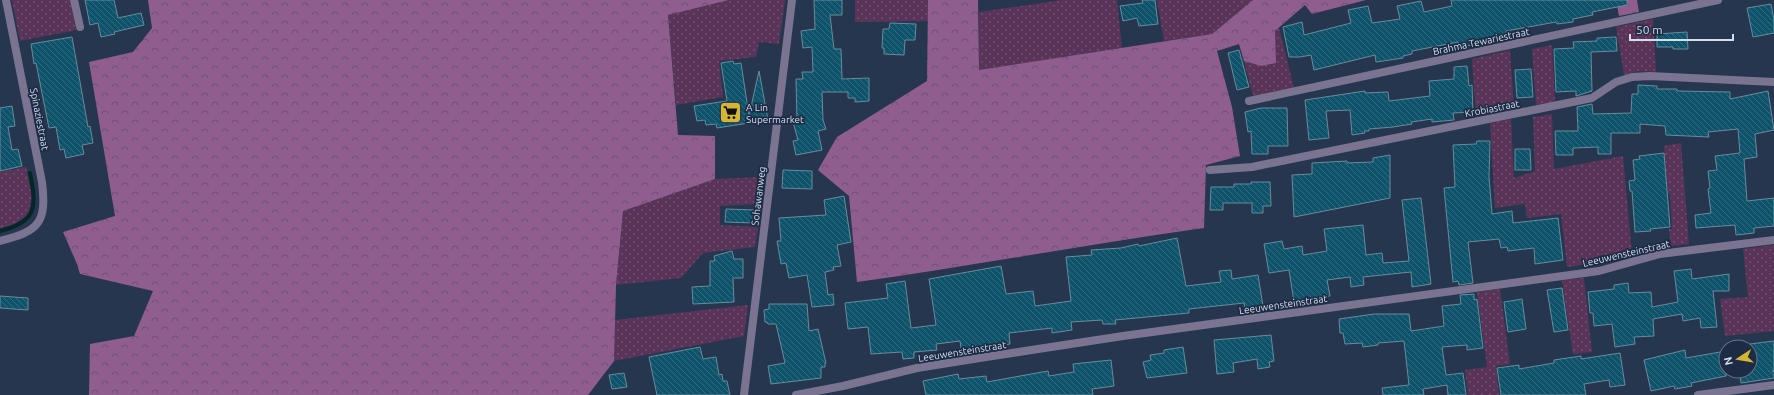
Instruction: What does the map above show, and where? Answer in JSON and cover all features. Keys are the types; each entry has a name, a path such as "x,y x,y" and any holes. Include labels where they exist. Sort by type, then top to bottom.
{"street":[{"name":"Spinaziestraat","path":"0,241 23,234 36,226 44,211 45,200 6,0"},
{"path":"74,0 80,27"},
{"name":"Sohawanweg","path":"744,395 792,0"},
{"name":"Brahma Tewariestraat","path":"1249,101 1718,0"},
{"name":"Krobiastraat","path":"1210,170 1252,167 1592,98 1616,82 1632,77 1650,76 1774,82"},
{"name":"Leeuwensteinstraat","path":"796,395 843,386 917,368 978,358 1130,335 1599,271 1660,254 1774,240"},
{"path":"1698,395 1774,385"}],"shaded area":[{"path":"12,0 70,0 76,30 20,41"},
{"path":"729,0 785,0 779,44 759,42 756,57 719,61 723,97 676,105 668,15"},
{"path":"855,0 929,0 928,21 855,22"},
{"path":"1062,0 1117,0 1122,48 979,70 979,12"},
{"path":"1157,0 1253,0 1212,34 1164,41"},
{"path":"1653,19 1656,72 1638,71 1624,75 1616,27"},
{"path":"1279,28 1294,88 1253,96 1244,61 1261,66 1275,31"},
{"path":"1552,45 1555,102 1536,105 1532,49"},
{"path":"1510,50 1514,109 1476,117 1472,59"},
{"path":"1552,114 1554,169 1623,156 1632,255 1622,259 1567,267 1561,214 1527,218 1525,204 1495,208 1490,123 1511,119 1514,178 1535,171 1533,117"},
{"path":"1681,143 1689,244 1671,246 1669,229 1672,229 1670,194 1668,194 1664,146"},
{"path":"26,167 32,197 28,215 13,225 0,228 0,172"},
{"path":"760,177 757,204 720,206 720,225 758,227 755,247 703,253 681,278 616,285 623,211 715,179"},
{"path":"1774,245 1774,331 1725,336 1720,299 1748,297 1743,249"},
{"path":"1584,278 1592,352 1573,354 1562,280"},
{"path":"1500,289 1510,364 1496,366 1499,395 1468,395 1465,370 1487,367 1477,292"},
{"path":"748,305 744,336 614,361 615,320"}],"green space":[{"path":"148,0 729,0 668,15 678,135 715,136 715,179 623,211 616,285 614,361 588,395 89,395 90,344 134,336 153,291 80,274 63,232 115,216 89,62 133,52 152,28"},
{"path":"928,0 978,0 979,70 1212,34 1253,0 1366,0 1312,14 1305,5 1275,31 1276,63 1261,66 1244,61 1239,44 1217,51 1232,107 1240,156 1206,165 1204,228 857,282 849,196 818,170 837,137 927,81"},
{"path":"1616,0 1637,0 1639,12 1619,16"}],"building":[{"path":"85,0 114,0 118,18 141,13 144,25 114,32 115,34 101,37 98,23 90,25"},
{"path":"814,0 842,0 842,15 830,15 834,49 841,49 842,79 869,78 869,101 855,102 855,98 848,98 848,92 822,92 823,120 826,129 818,131 822,150 796,155 793,141 798,140 793,122 797,121 796,79 803,79 802,72 813,72 812,47 803,48 801,31 815,29"},
{"path":"1142,0 1155,0 1158,24 1139,26 1137,18 1123,21 1120,6 1143,3"},
{"path":"1451,0 1627,0 1627,5 1592,12 1593,15 1573,19 1573,22 1557,24 1556,22 1506,31 1507,37 1493,39 1494,42 1459,47 1458,42 1412,51 1412,54 1403,56 1403,58 1376,62 1375,55 1314,70 1311,55 1289,57 1283,27 1302,22 1304,35 1351,23 1348,10 1368,6 1372,23 1400,19 1397,6 1421,1 1424,12 1452,6"},
{"path":"1771,4 1774,20 1774,33 1753,37 1747,8"},
{"path":"890,23 916,24 915,40 905,40 904,55 884,54 884,48 882,48 883,29 889,29"},
{"path":"1687,32 1688,49 1657,47 1657,34"},
{"path":"72,37 88,127 90,126 93,143 82,145 84,154 66,158 64,149 60,150 56,127 49,128 36,63 34,64 31,44"},
{"path":"1616,37 1617,51 1591,52 1592,91 1576,96 1576,91 1556,92 1554,49 1574,48 1573,42 1597,41 1597,38"},
{"path":"1239,50 1249,87 1237,90 1228,53"},
{"name":"A Lin Supermarket","path":"733,61 734,64 741,63 749,116 759,71 768,120 717,128 716,124 706,125 705,120 697,121 694,106 727,101 721,63"},
{"path":"1467,66 1469,86 1472,85 1473,112 1453,113 1454,120 1432,122 1432,119 1411,122 1412,124 1369,129 1369,131 1364,131 1365,133 1352,135 1350,110 1326,111 1329,138 1309,140 1305,100 1365,91 1365,93 1388,92 1389,101 1430,96 1429,81 1454,79 1454,67"},
{"path":"1531,69 1533,97 1517,98 1515,70"},
{"path":"1638,85 1657,86 1657,89 1677,89 1677,91 1730,92 1730,99 1768,91 1774,130 1755,134 1757,157 1744,159 1747,201 1774,198 1774,226 1754,228 1754,233 1736,235 1735,225 1696,228 1695,215 1711,213 1708,189 1710,188 1708,171 1717,170 1715,156 1740,153 1738,129 1708,132 1709,137 1666,135 1665,126 1640,124 1640,133 1611,133 1611,154 1598,154 1598,147 1573,148 1573,155 1556,155 1555,131 1578,131 1577,107 1592,104 1593,114 1631,113 1632,94 1638,94"},
{"path":"12,106 15,126 8,127 12,150 18,149 22,166 0,171 0,108"},
{"path":"1261,108 1287,108 1288,146 1268,146 1268,154 1252,154 1251,131 1248,132 1245,112"},
{"path":"1477,141 1490,141 1489,177 1492,214 1512,211 1513,223 1558,218 1563,260 1535,264 1534,248 1508,251 1507,247 1501,248 1499,239 1468,242 1473,283 1459,285 1458,281 1453,282 1444,188 1455,187 1453,145 1476,144"},
{"path":"1515,149 1530,149 1531,170 1515,170"},
{"path":"1664,153 1670,227 1650,229 1651,231 1635,232 1632,191 1630,191 1629,181 1635,180 1633,160 1640,159 1639,156"},
{"path":"1390,155 1390,198 1294,217 1292,175 1312,174 1312,163 1347,161 1347,163 1373,162 1373,158"},
{"path":"783,170 812,171 812,189 782,188"},
{"path":"1251,182 1270,182 1271,206 1263,206 1263,213 1252,213 1252,203 1223,203 1223,210 1210,210 1211,187 1234,187 1234,184 1251,184"},
{"path":"844,196 851,242 837,245 841,266 833,267 834,270 825,272 828,295 833,294 834,305 812,307 807,275 789,278 786,263 781,264 777,241 781,241 779,218 826,215 824,200"},
{"path":"1421,198 1431,284 1412,287 1411,272 1363,277 1364,285 1351,287 1350,277 1327,280 1330,296 1294,302 1289,270 1269,273 1264,244 1282,241 1284,249 1302,246 1303,255 1327,251 1324,229 1363,225 1366,255 1382,253 1383,263 1409,261 1402,200"},
{"path":"726,209 755,210 755,223 725,222"},
{"path":"1177,238 1186,286 1221,282 1219,271 1231,270 1232,279 1258,275 1263,306 1245,309 1244,303 1189,309 1189,313 1115,320 1116,324 1103,324 1102,320 1071,322 1072,330 1052,333 1052,328 1009,333 1010,344 982,348 982,352 962,355 960,341 936,344 937,350 914,352 914,358 903,359 902,352 871,354 868,327 848,329 845,303 888,298 886,284 905,281 911,328 936,325 929,279 1001,266 1006,294 1033,291 1035,306 1071,301 1066,257 1092,255 1091,250 1121,248 1138,244 1139,246"},
{"path":"732,251 734,259 743,259 743,278 733,278 734,302 693,304 692,287 710,286 710,261 715,261 714,256"},
{"path":"1691,269 1692,279 1729,274 1729,291 1713,291 1717,327 1701,328 1700,318 1683,321 1682,314 1653,319 1654,336 1634,337 1635,344 1615,347 1612,324 1594,326 1593,313 1590,313 1588,292 1614,289 1614,285 1628,283 1629,293 1651,292 1652,307 1678,302 1674,271"},
{"path":"1562,288 1568,330 1554,332 1547,290"},
{"path":"1474,294 1474,300 1477,299 1483,348 1467,350 1467,345 1442,347 1446,375 1463,373 1466,395 1448,395 1447,385 1423,389 1424,395 1383,395 1382,388 1409,385 1404,341 1378,343 1378,345 1363,347 1362,343 1345,344 1343,333 1340,333 1339,319 1374,314 1409,314 1411,331 1444,326 1442,306 1461,304 1460,295"},
{"path":"0,296 28,298 28,310 0,308"},
{"path":"1522,299 1526,329 1508,332 1504,302"},
{"path":"769,304 807,304 809,331 818,329 826,363 825,367 821,367 821,378 771,384 768,366 785,363 776,324 768,324 765,322 764,310 769,309"},
{"path":"1271,335 1274,361 1269,362 1270,367 1258,369 1257,359 1233,363 1234,372 1217,374 1214,340"},
{"path":"1774,341 1774,378 1741,383 1740,379 1758,379 1758,343"},
{"path":"700,347 703,359 716,357 719,375 722,374 723,381 727,381 730,395 657,395 649,357"},
{"path":"1183,347 1187,373 1147,378 1143,362 1151,360 1150,355 1164,353 1164,350"},
{"path":"1685,350 1686,358 1718,352 1718,378 1691,383 1692,386 1675,389 1674,386 1651,391 1644,360"},
{"path":"1620,353 1625,385 1610,387 1609,380 1584,384 1586,395 1501,395 1497,368 1519,365 1519,369 1554,363 1554,360 1581,356 1581,359"},
{"path":"1111,360 1114,386 1092,389 1093,395 926,395 923,381 958,374 959,379 986,376 987,382 1048,371 1049,376 1074,372 1073,364"},
{"path":"624,373 627,387 612,389 609,375"}],"waterway":[{"path":"0,231 21,223 28,218 32,211 33,195 30,173"}],"place":[{"name":"A Lin Supermarket","path":"731,113"}]}
